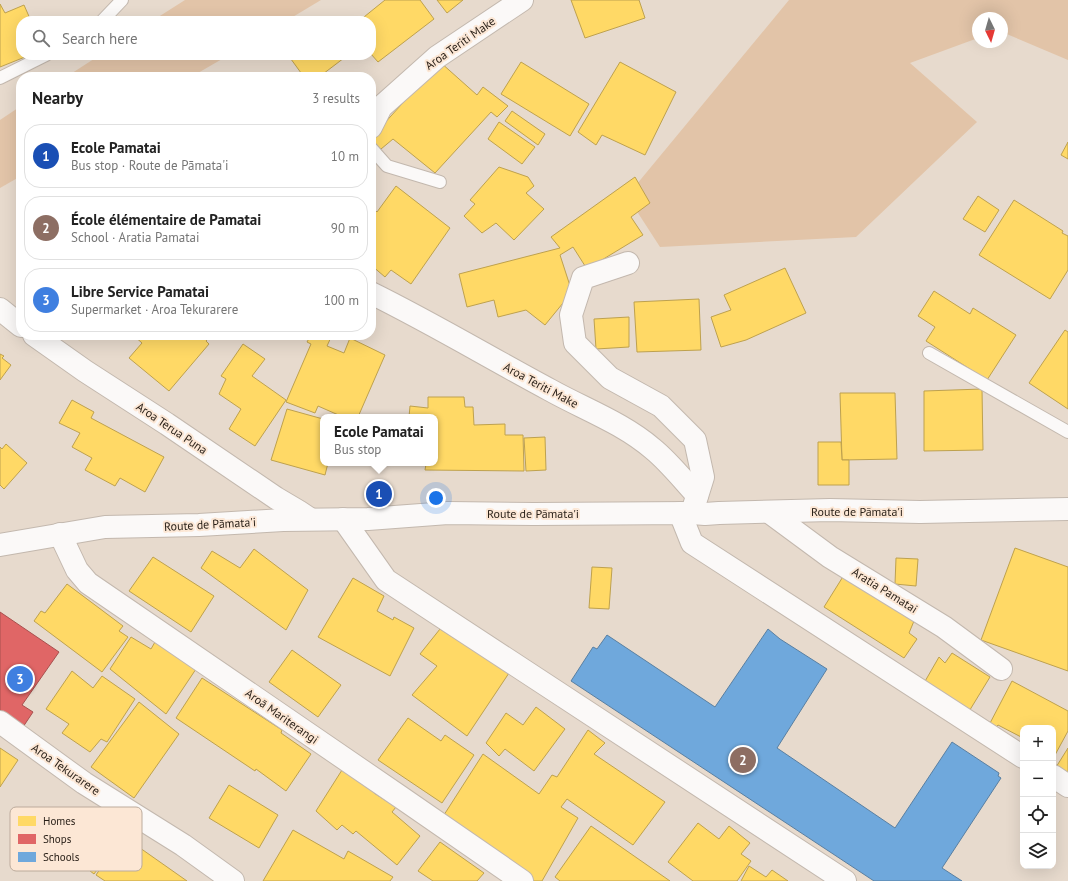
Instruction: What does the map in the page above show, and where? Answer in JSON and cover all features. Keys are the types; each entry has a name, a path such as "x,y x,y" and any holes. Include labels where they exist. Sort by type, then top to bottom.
{"street":[{"name":"Aroa Teriti Make","path":"376,117 381,107 437,57 522,0"},
{"path":"628,263 583,278 571,315 576,343 610,378 661,406 695,440 703,477 690,507 692,543 1020,755"},
{"name":"Aroa Teriti Make","path":"376,296 417,316 567,400 619,426 653,449 690,507"},
{"path":"0,309 16,322"},
{"name":"Aroa Terua Puna","path":"41,340 85,371 310,519"},
{"name":"Route de Pāmata'i","path":"0,545 105,527 199,525 448,513 534,514 690,507 705,514 830,510 920,512 1068,509"},
{"name":"Aratia Pamatai","path":"769,512 830,557 944,627 1001,669"},
{"path":"343,519 386,580 844,881"},
{"name":"Aroā Mariterangi","path":"60,534 77,570 88,583 522,881"},
{"name":"Aroa Tekurarere","path":"0,722 84,783 122,807"},
{"path":"1056,778 1068,786"},
{"name":"Aroa Tekurarere","path":"142,819 183,845 233,881"}],"lane":[{"path":"107,16 122,0"},
{"path":"0,78 36,60"},
{"path":"376,154 387,166 440,182"},
{"path":"929,353 1068,432"}],"shaded area":[{"path":"185,0 321,0 294,16 160,16"},
{"path":"789,0 1068,0 1068,60 1008,35 1008,12 972,12 972,40 910,63 977,122 856,237 660,247 627,196"},
{"path":"92,60 220,60 200,72 74,72"},
{"path":"16,109 16,179 0,188 0,120"}],"building: Homes":[{"path":"385,0 420,0 434,19 378,62 376,60 376,16 365,16"},
{"path":"437,0 463,0 447,13"},
{"path":"571,0 639,0 645,18 585,38"},
{"path":"0,4 5,13 24,5 29,16 16,16 16,60 18,60 0,67"},
{"path":"292,60 341,60 326,72 300,72"},
{"path":"440,62 477,95 483,87 508,106 497,117 491,112 435,173 393,139 381,149 376,147 376,132"},
{"path":"521,62 589,104 570,136 501,94"},
{"path":"620,62 676,92 645,155 602,135 596,145 578,132"},
{"path":"512,111 545,134 538,145 505,121"},
{"path":"499,122 535,147 522,164 488,139"},
{"path":"1068,142 1068,159 1061,155"},
{"path":"499,167 528,177 534,186 526,193 544,209 514,240 496,223 482,233 464,216 475,204 470,200"},
{"path":"635,177 650,203 631,217 643,235 587,269 573,247 560,255 572,292 545,325 526,310 498,317 494,300 467,307 459,274 560,248 551,237"},
{"path":"396,186 450,228 411,284 391,270 385,277 376,269 376,211 377,212"},
{"path":"978,196 999,210 985,232 963,219"},
{"path":"1014,200 1063,231 1062,233 1068,236 1068,270 1050,299 979,255"},
{"path":"785,268 806,313 746,340 721,347 711,317 731,310 724,295"},
{"path":"934,291 970,314 973,308 1016,335 987,380 926,341 935,327 918,316"},
{"path":"699,299 701,350 637,352 634,302"},
{"path":"629,317 629,347 596,349 594,319"},
{"path":"1065,330 1068,332 1068,409 1029,383"},
{"path":"139,340 207,340 206,341 209,344 169,391 129,358 142,343"},
{"path":"308,340 330,340 327,346 344,353 349,340 354,340 385,355 359,414 336,414 318,406 315,413 286,402 311,344 307,342"},
{"path":"243,344 265,359 252,376 286,400 255,446 229,429 241,409 219,394 226,379 221,376"},
{"path":"0,354 4,356 2,358 11,365 0,380"},
{"path":"982,389 983,450 924,451 924,391"},
{"path":"840,393 895,393 897,459 842,460"},
{"path":"428,397 464,397 465,407 473,407 474,425 505,424 505,435 523,435 524,471 425,470 426,466 438,466 438,414 409,414 410,406 428,408"},
{"path":"72,400 94,412 91,418 164,457 145,492 120,478 115,486 85,470 92,458 72,447 80,433 59,423"},
{"path":"287,409 320,418 320,466 327,466 325,475 271,460"},
{"path":"545,437 546,470 526,471 524,438"},
{"path":"818,442 841,442 842,460 849,460 849,485 818,485"},
{"path":"6,444 27,463 4,489 0,485 0,447 2,449"},
{"path":"1015,548 1068,567 1068,671 981,640"},
{"path":"254,549 308,590 286,630 201,568 212,551 240,568"},
{"path":"153,557 214,596 191,632 129,591"},
{"path":"896,558 918,559 916,586 895,584"},
{"path":"592,567 612,568 609,609 589,608"},
{"path":"844,575 914,621 909,633 917,639 904,658 824,607"},
{"path":"353,578 384,596 377,611 393,620 394,617 414,628 390,676 318,637"},
{"path":"67,584 123,626 119,631 128,637 102,672 34,621 41,611 45,613"},
{"path":"440,629 509,673 467,736 412,695 437,666 420,654"},
{"path":"131,637 151,649 155,642 196,669 166,714 110,669"},
{"path":"292,650 341,685 318,717 269,682"},
{"path":"952,653 990,677 968,713 924,683 939,657 945,663"},
{"path":"72,671 93,688 102,676 135,699 107,742 101,739 90,752 62,733 69,724 46,709"},
{"path":"202,678 282,730 281,733 311,754 286,791 256,769 255,771 176,718"},
{"path":"1012,681 1068,711 1068,731 1056,753 1056,725 1020,725 1020,736 998,725 994,730 988,727"},
{"path":"139,702 179,734 134,798 91,767"},
{"path":"536,707 565,729 534,771 505,749 499,756 486,743 506,713 523,725"},
{"path":"408,718 441,741 445,735 474,755 442,803 378,760"},
{"path":"588,730 605,743 594,754 665,802 633,845 567,799 561,807 578,818 542,881 534,881 442,818 483,754 539,794 552,775 557,777"},
{"path":"0,748 18,760 0,787"},
{"path":"1068,748 1068,781 1056,774 1056,767"},
{"path":"342,770 376,791 374,793 396,807 392,812 420,836 397,865 356,831 353,834 342,825 337,830 316,811"},
{"path":"229,785 278,815 259,848 209,818"},
{"path":"698,823 719,839 729,826 750,843 741,854 751,861 737,881 693,881 668,862"},
{"path":"591,826 670,881 560,881 555,877"},
{"path":"293,830 344,859 348,851 393,877 390,881 263,881"},
{"path":"440,842 484,873 477,881 433,881 418,871"},
{"path":"142,849 187,881 105,881 96,875 99,871 142,871"},
{"path":"749,866 766,877 772,870 788,881 741,881"}],"building: Shops":[{"path":"0,612 59,652 22,705 33,712 23,727 0,711"}],"building: Schools":[{"path":"768,629 780,639 827,669 777,748 895,828 952,742 999,773 998,776 1001,778 942,868 962,881 874,881 571,681 593,647 597,649 607,635 715,707"}],"place":[{"name":"Ecole Pamatai","path":"379,494"},
{"name":"Libre Service Pamatai","path":"20,679"},
{"name":"École élémentaire de Pamatai","path":"743,760"}]}
